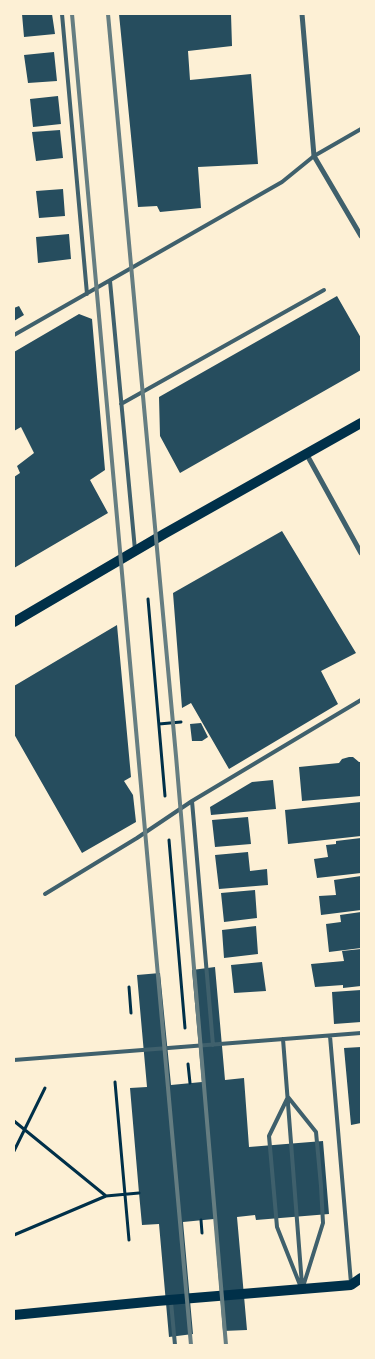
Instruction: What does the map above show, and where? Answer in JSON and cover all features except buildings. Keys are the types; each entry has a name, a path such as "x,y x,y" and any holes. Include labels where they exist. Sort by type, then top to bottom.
{"main road":[{"path":"14,622 361,423"},
{"path":"14,1315 351,1285 361,1278"},
{"path":"351,1285 361,1290"}],"street":[{"path":"302,14 314,156 361,236"},
{"path":"307,455 361,553"}],"lane":[{"path":"62,14 87,294"},
{"path":"14,334 282,182 314,156 361,129"},
{"path":"110,281 135,552"},
{"path":"121,404 324,290"},
{"path":"45,894 137,838 192,801 361,700"},
{"path":"192,801 213,1045"},
{"path":"14,1060 361,1033"},
{"path":"330,1036 351,1285"},
{"path":"283,1039 302,1290"},
{"path":"288,1097 269,1136 277,1227 302,1290"},
{"path":"288,1097 316,1132 321,1186 323,1223 302,1290"},
{"path":"171,1300 175,1345"}],"path":[{"path":"159,724 181,722"},
{"path":"130,988 131,1013"},
{"path":"115,1082 130,1240"},
{"path":"14,1151 45,1088"},
{"path":"14,1121 106,1196"},
{"path":"14,1235 106,1196 139,1193"},
{"path":"201,1220 202,1233"}],"railway":[{"path":"72,14 191,1345"},
{"path":"108,14 176,756 226,1345"}]}
